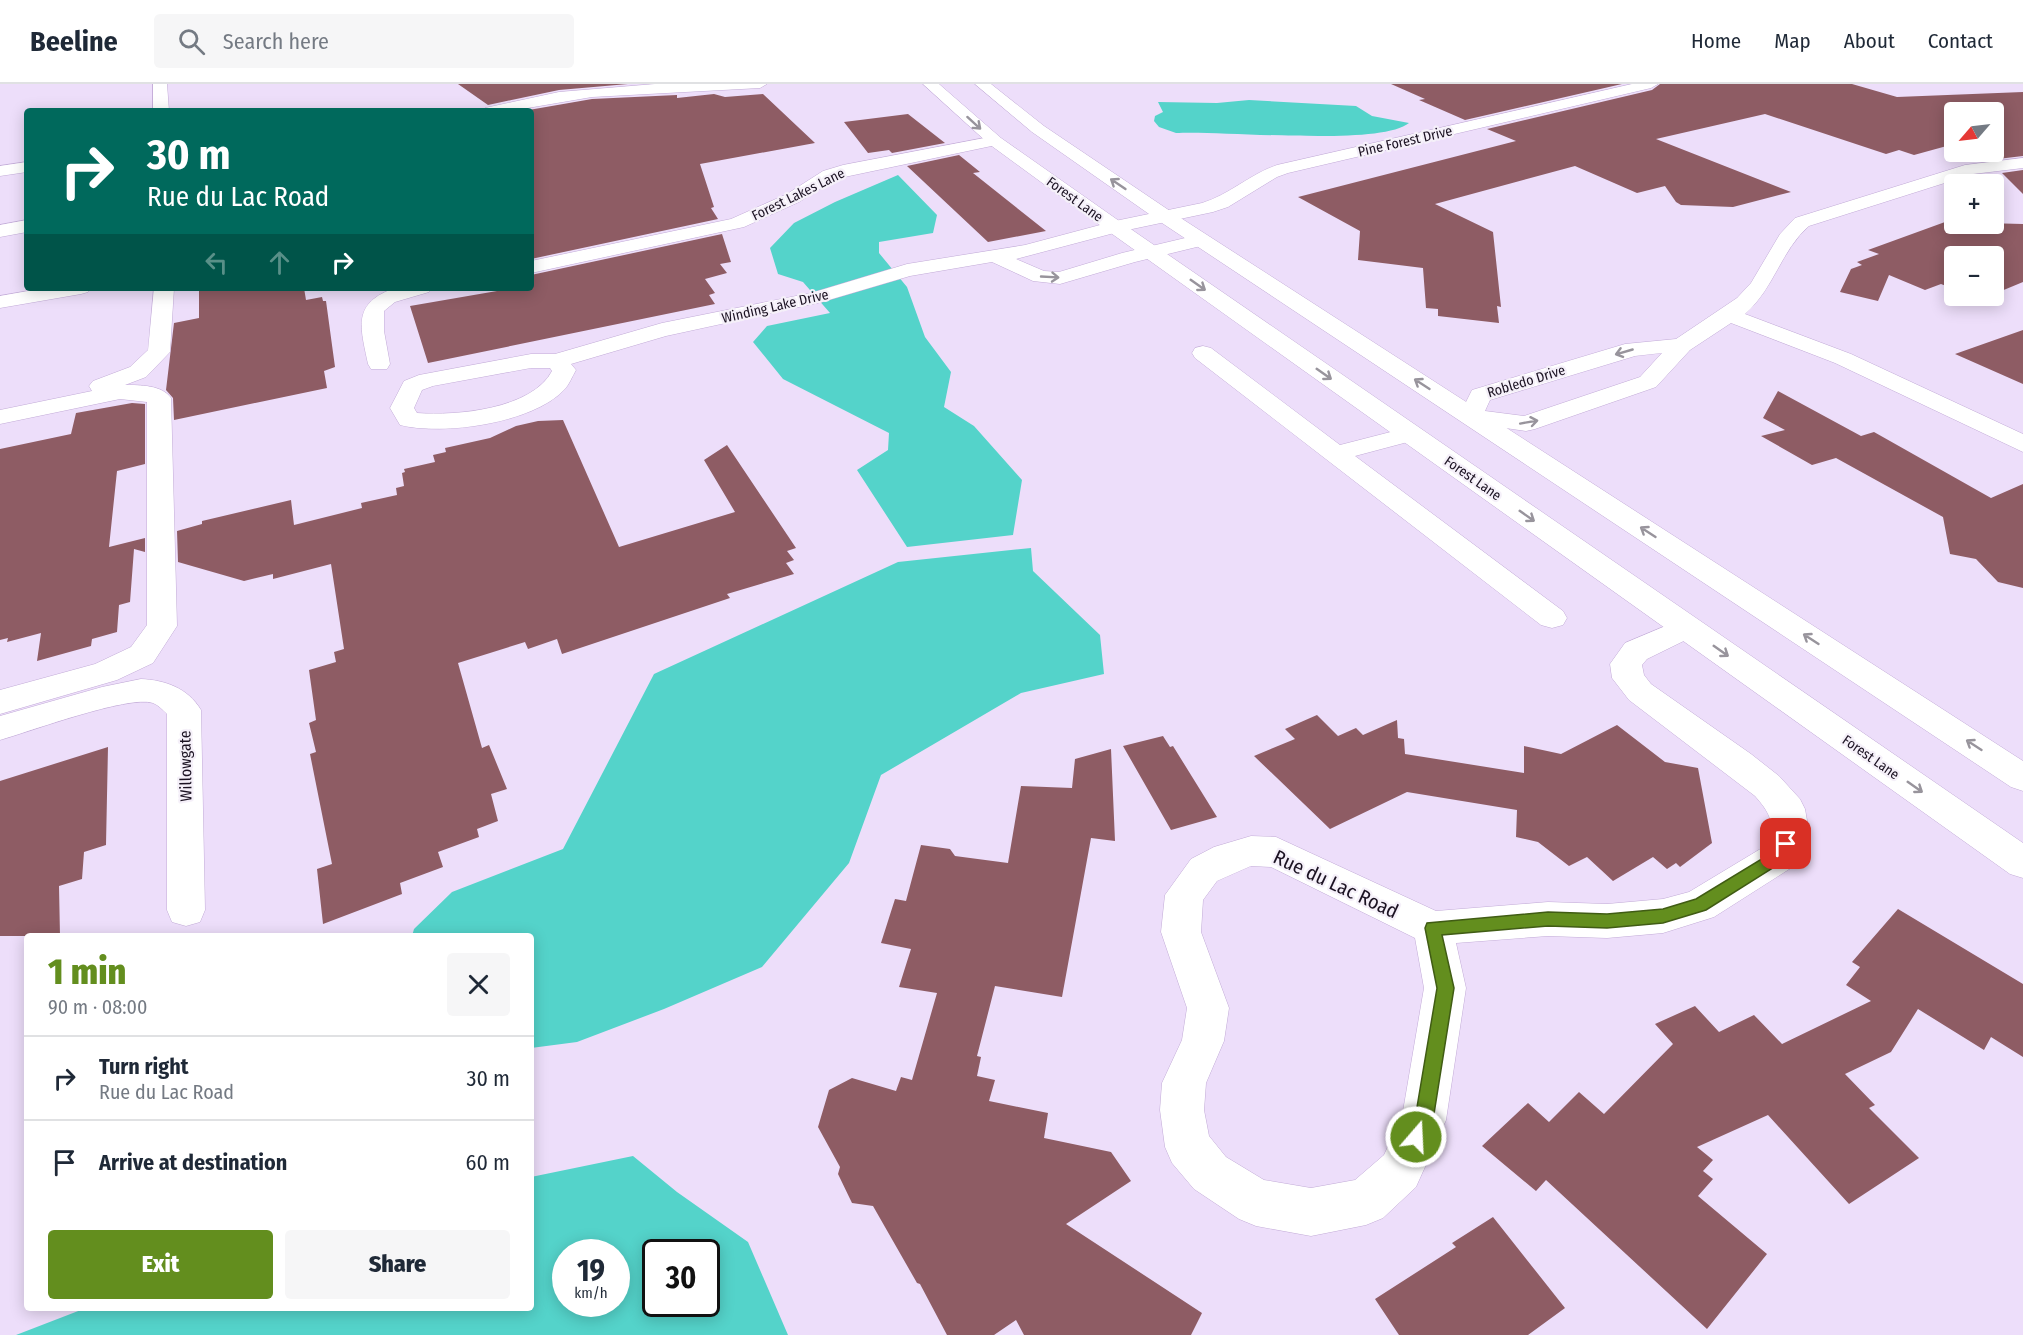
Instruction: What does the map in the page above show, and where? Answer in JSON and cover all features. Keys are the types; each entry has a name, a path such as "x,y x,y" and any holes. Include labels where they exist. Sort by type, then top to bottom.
{"street":[{"path":"160,84 161,108"},
{"path":"505,108 566,95 624,88 760,84"},
{"name":"Forest Lane","path":"930,84 995,141 1150,252 2023,863"},
{"path":"982,84 1038,129 1166,217 2023,777"},
{"name":"Pine Forest Drive","path":"1166,217 1222,203 1270,173 1283,169 1651,84"},
{"name":"Forest Lakes Lane","path":"534,266 737,223 793,198 829,175 849,169 995,141"},
{"name":"Robledo Drive","path":"1682,345 1633,349 1480,395 1471,416 1526,424 1648,382 1664,369 1682,345 1731,316 1753,294 1767,275 1790,231 1802,222 1971,169 2023,163"},
{"path":"0,171 24,167"},
{"name":"Winding Lake Drive","path":"556,361 564,370 562,379 552,392 514,408 430,423 409,420 402,408 412,386 427,380 514,363 556,361 662,330 754,313 908,270 996,257 1115,227 1166,217"},
{"path":"0,231 24,227"},
{"path":"996,257 1040,277 1060,278 1150,252 1202,240"},
{"path":"0,303 65,291"},
{"path":"0,407 96,387 138,372 159,352 164,291"},
{"path":"379,364 370,319 373,308 387,297 410,291"},
{"path":"1731,316 1842,356 2023,444"},
{"path":"1203,353 1552,618"},
{"path":"1549,374 1593,401"},
{"path":"0,417 120,392 142,392 159,398 162,626 142,655 106,672 0,702"},
{"path":"1334,454 1471,416"},
{"path":"1433,928 1548,919 1607,921 1663,916 1700,905 1781,855 1791,832 1787,809 1767,786 1739,763 1640,692 1628,678 1626,664 1636,651 1687,627"},
{"name":"Willowgate","path":"0,728 105,698 150,690 168,695 184,710 186,910"},
{"name":"Rue du Lac Road","path":"1251,851 1276,852 1433,928 1445,988 1424,1120 1400,1171 1366,1201 1311,1212 1256,1202 1210,1173 1188,1147 1182,1110 1184,1083 1203,1041 1208,1008 1181,933 1184,896 1204,870 1227,858 1251,851"}],"shaded area":[{"path":"1249,100 1356,106 1372,116 1409,123 1392,130 1366,134 1298,136 1176,133 1159,127 1154,121 1155,116 1163,112 1158,102 1217,103"},
{"path":"898,175 937,215 933,233 879,242 879,253 907,287 925,337 951,372 944,407 974,426 1022,480 1013,535 907,547 857,470 888,450 889,433 783,379 753,342 767,326 830,313 803,282 778,274 770,248 794,223 835,202"},
{"path":"1031,548 1033,571 1100,635 1104,674 1021,693 881,775 849,863 762,967 664,1009 577,1042 534,1048 534,933 413,933 414,929 452,892 563,849 654,674 898,562"},
{"path":"633,1156 677,1192 748,1242 788,1335 16,1335 78,1311 534,1311 534,1176"}],"building":[{"path":"458,84 628,84 559,90 488,105"},
{"path":"1391,84 1622,84 1465,120 1419,100 1425,99"},
{"path":"1660,84 1852,84 1897,97 2023,92 2023,156 2004,158 2004,102 1944,102 1944,147 1914,155 1899,150 1886,154 1765,114 1656,139 1791,192 1733,207 1681,205 1676,202 1665,186 1637,193 1575,166 1435,204 1493,232 1501,307 1497,306 1499,323 1438,316 1438,309 1426,308 1423,268 1358,260 1360,231 1298,197 1516,141 1487,129 1652,90"},
{"path":"714,94 725,97 763,94 815,143 700,164 714,207 711,208 718,219 534,258 534,109 592,99 677,95 677,98"},
{"path":"908,114 945,143 892,153 889,150 868,153 844,122"},
{"path":"959,155 980,172 973,173 1046,231 988,242 907,166"},
{"path":"2023,170 2023,194 2004,174 2002,173"},
{"path":"1944,222 1944,234 2004,234 2004,224 2023,224 2023,282 2004,290 2004,246 1944,246 1944,285 1941,284 1925,290 1889,275 1878,301 1840,292 1851,269 1862,265 1857,262 1879,254 1868,250"},
{"path":"722,234 731,262 720,264 727,273 705,279 715,293 709,295 715,304 428,363 410,306 497,291 534,291 534,274"},
{"path":"199,291 304,291 306,300 322,297 323,301 326,301 335,367 324,371 327,388 174,420 173,398 166,390 174,323 199,318"},
{"path":"2023,330 2023,384 1955,354"},
{"path":"1778,391 1861,436 1874,432 1991,498 2023,484 2023,588 1998,582 1976,559 1950,554 1943,517 1836,458 1812,465 1761,436 1785,430 1763,418"},
{"path":"132,403 145,404 145,464 117,471 109,547 145,538 145,552 134,549 130,602 119,605 117,632 92,639 91,646 37,661 41,633 7,642 8,638 0,640 0,449 71,434 76,413"},
{"path":"563,420 619,547 735,512 704,460 727,445 796,548 787,551 794,560 786,563 794,574 727,594 730,598 562,654 557,639 528,649 525,642 458,663 482,748 489,745 507,789 491,794 498,821 477,829 479,837 438,852 443,867 400,883 402,894 323,924 317,869 332,864 310,754 316,752 309,723 316,720 309,670 336,662 334,652 344,649 331,564 273,579 273,574 244,581 178,562 177,531 202,524 202,521 291,500 294,525 362,508 361,503 397,495 396,488 404,486 402,473 405,472 404,469 435,462 433,455 446,452 445,448 490,438 516,426 538,421"},
{"path":"1317,715 1338,736 1356,728 1363,735 1397,720 1398,738 1404,739 1405,754 1524,773 1524,746 1561,754 1617,725 1665,762 1698,768 1712,843 1680,867 1676,863 1667,869 1653,857 1613,881 1587,857 1569,866 1538,842 1516,837 1517,810 1407,792 1330,829 1254,756 1295,739 1285,729"},
{"path":"1163,736 1170,747 1173,746 1217,817 1171,830 1123,746"},
{"path":"108,747 106,845 84,852 82,879 59,886 60,933 0,936 0,781"},
{"path":"1111,749 1115,841 1091,838 1062,997 995,986 977,1056 981,1057 977,1076 995,1080 989,1101 1048,1113 1044,1138 1111,1152 1131,1181 1066,1224 1202,1313 1191,1335 1024,1335 1016,1320 994,1335 947,1335 920,1284 917,1283 873,1206 852,1203 838,1174 840,1167 818,1127 829,1090 852,1078 896,1091 901,1077 912,1080 937,993 899,987 911,949 881,943 895,899 906,901 921,845 950,849 955,856 1008,863 1021,786 1072,788 1075,759"},
{"path":"1898,909 2023,984 2023,1057 1991,1037 1984,1050 1918,1009 1891,1052 1845,1074 1875,1105 1869,1108 1919,1158 1849,1204 1768,1115 1697,1147 1713,1160 1703,1171 1713,1179 1698,1196 1767,1254 1707,1329 1546,1180 1536,1191 1482,1146 1528,1103 1549,1122 1579,1092 1604,1114 1673,1044 1655,1024 1695,1006 1719,1032 1754,1015 1782,1044 1871,1001 1846,985 1860,967 1852,962"},
{"path":"1493,1217 1565,1308 1528,1335 1399,1335 1375,1299 1456,1247 1452,1243"}],"route":[{"path":"1416,1137 1424,1120 1445,988 1433,928 1548,919 1607,921 1663,916 1700,905 1781,855 1786,844"}]}
